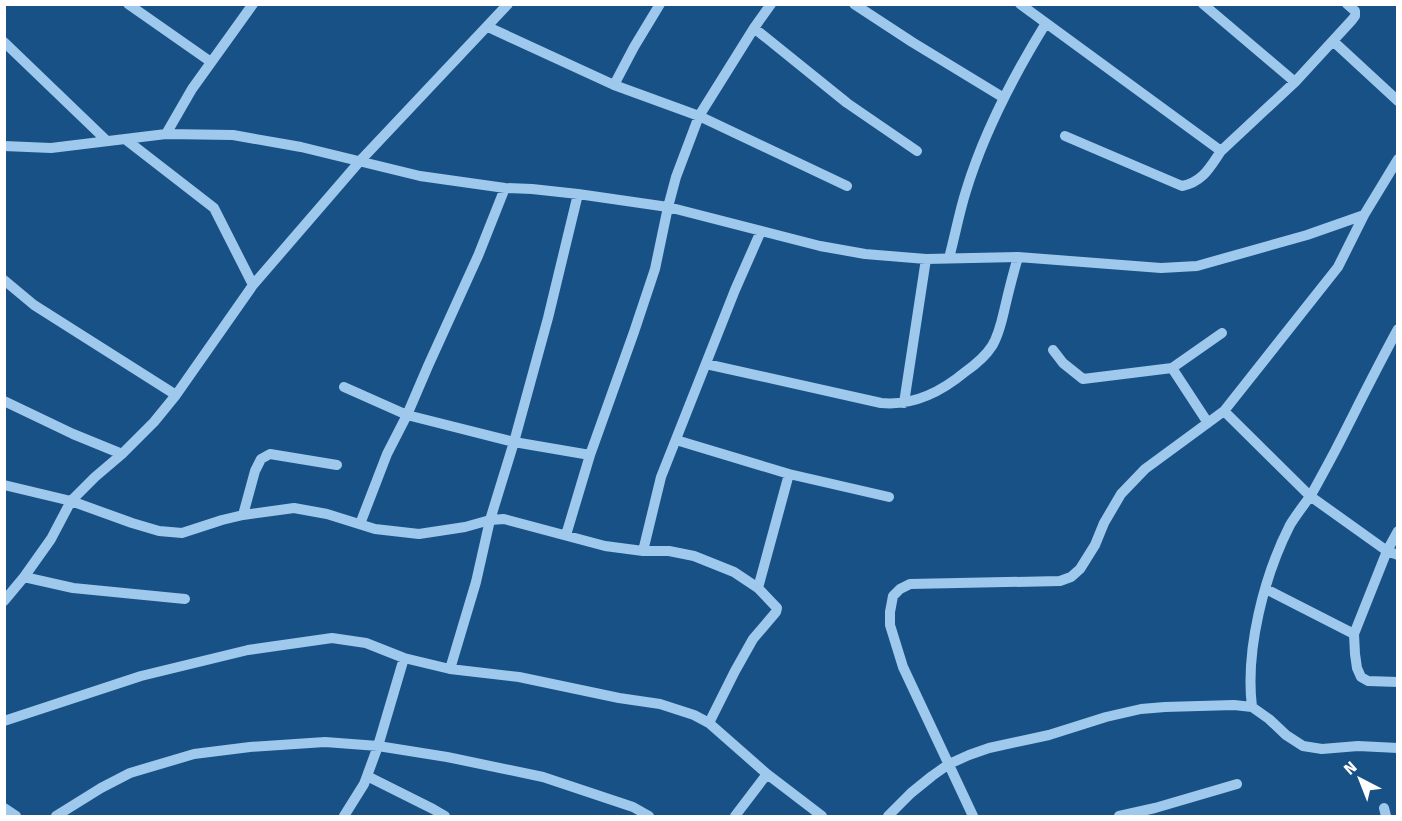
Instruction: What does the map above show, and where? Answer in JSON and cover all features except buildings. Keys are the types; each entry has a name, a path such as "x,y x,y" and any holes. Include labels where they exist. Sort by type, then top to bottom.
{"street":[{"path":"128,4 211,62"},
{"path":"166,134 192,89 253,4"},
{"path":"4,601 51,539 71,501 154,422 253,285 360,162 508,4"},
{"path":"614,85 660,4"},
{"path":"566,535 590,455 655,269 675,177 699,116 771,4"},
{"path":"854,4 1004,98"},
{"path":"1020,4 1221,151"},
{"path":"1203,4 1294,82"},
{"path":"1065,136 1182,186 1192,184 1209,168 1221,151 1294,82 1333,41 1355,15 1347,4"},
{"path":"949,258 966,190 981,151 1004,98 1046,23"},
{"path":"488,27 614,85 699,116 847,186"},
{"path":"754,28 847,103 917,151"},
{"path":"1333,41 1398,101"},
{"path":"4,42 107,141"},
{"path":"6,147 51,148 166,134 233,135 301,147 420,176 668,207 820,246 865,254 926,259 1018,258 1161,268 1197,266 1307,235 1364,215"},
{"path":"125,139 214,208 253,285"},
{"path":"973,816 903,667 890,625 893,596 910,584 1060,581 1071,577 1080,569 1095,545 1104,522 1121,494 1145,470 1224,411 1338,267 1364,215 1398,159"},
{"path":"360,524 387,454 407,415 478,256 505,188"},
{"path":"450,669 548,318 578,194"},
{"path":"643,551 661,477 735,290 761,231"},
{"path":"706,364 881,403 904,403 934,394 980,361 992,346 999,329 1018,258"},
{"path":"904,403 926,259"},
{"path":"4,280 34,305 176,394"},
{"path":"1252,706 1251,663 1260,610 1274,562 1291,524 1310,496 1335,451 1398,329"},
{"path":"1053,350 1063,363 1083,379 1172,368 1222,333"},
{"path":"1172,368 1208,423"},
{"path":"344,387 407,415 514,442 590,455"},
{"path":"4,402 122,454"},
{"path":"1224,411 1310,496 1387,551 1398,555"},
{"path":"676,440 789,474 889,497"},
{"path":"243,515 255,471 261,459 270,454 337,465"},
{"path":"758,588 789,474"},
{"path":"4,485 71,501 159,531 182,533 243,515 294,508 327,514 375,529 418,534 504,519 605,546 643,551 669,551 694,556 734,572 758,588 777,608 753,639 709,723"},
{"path":"1398,531 1387,551 1354,634 1360,677 1368,681 1398,682"},
{"path":"24,577 74,588 185,598"},
{"path":"1266,589 1354,634"},
{"path":"4,721 141,676 248,650 332,638 366,644 404,658 450,669 519,677 660,705 694,715 709,723 767,774 822,816"},
{"path":"344,816 364,784 378,746 404,658"},
{"path":"894,814 932,776 949,764 989,748 1049,735 1106,717 1141,709 1252,706 1286,735 1303,746 1322,749 1359,746 1398,748"},
{"path":"56,816 100,788 130,773 194,754 250,747 325,742 378,746 447,756 543,777 633,807 649,816"},
{"path":"735,816 767,774"},
{"path":"367,776 445,816"},
{"path":"1119,816 1238,784"},
{"path":"4,808 16,816"}]}
